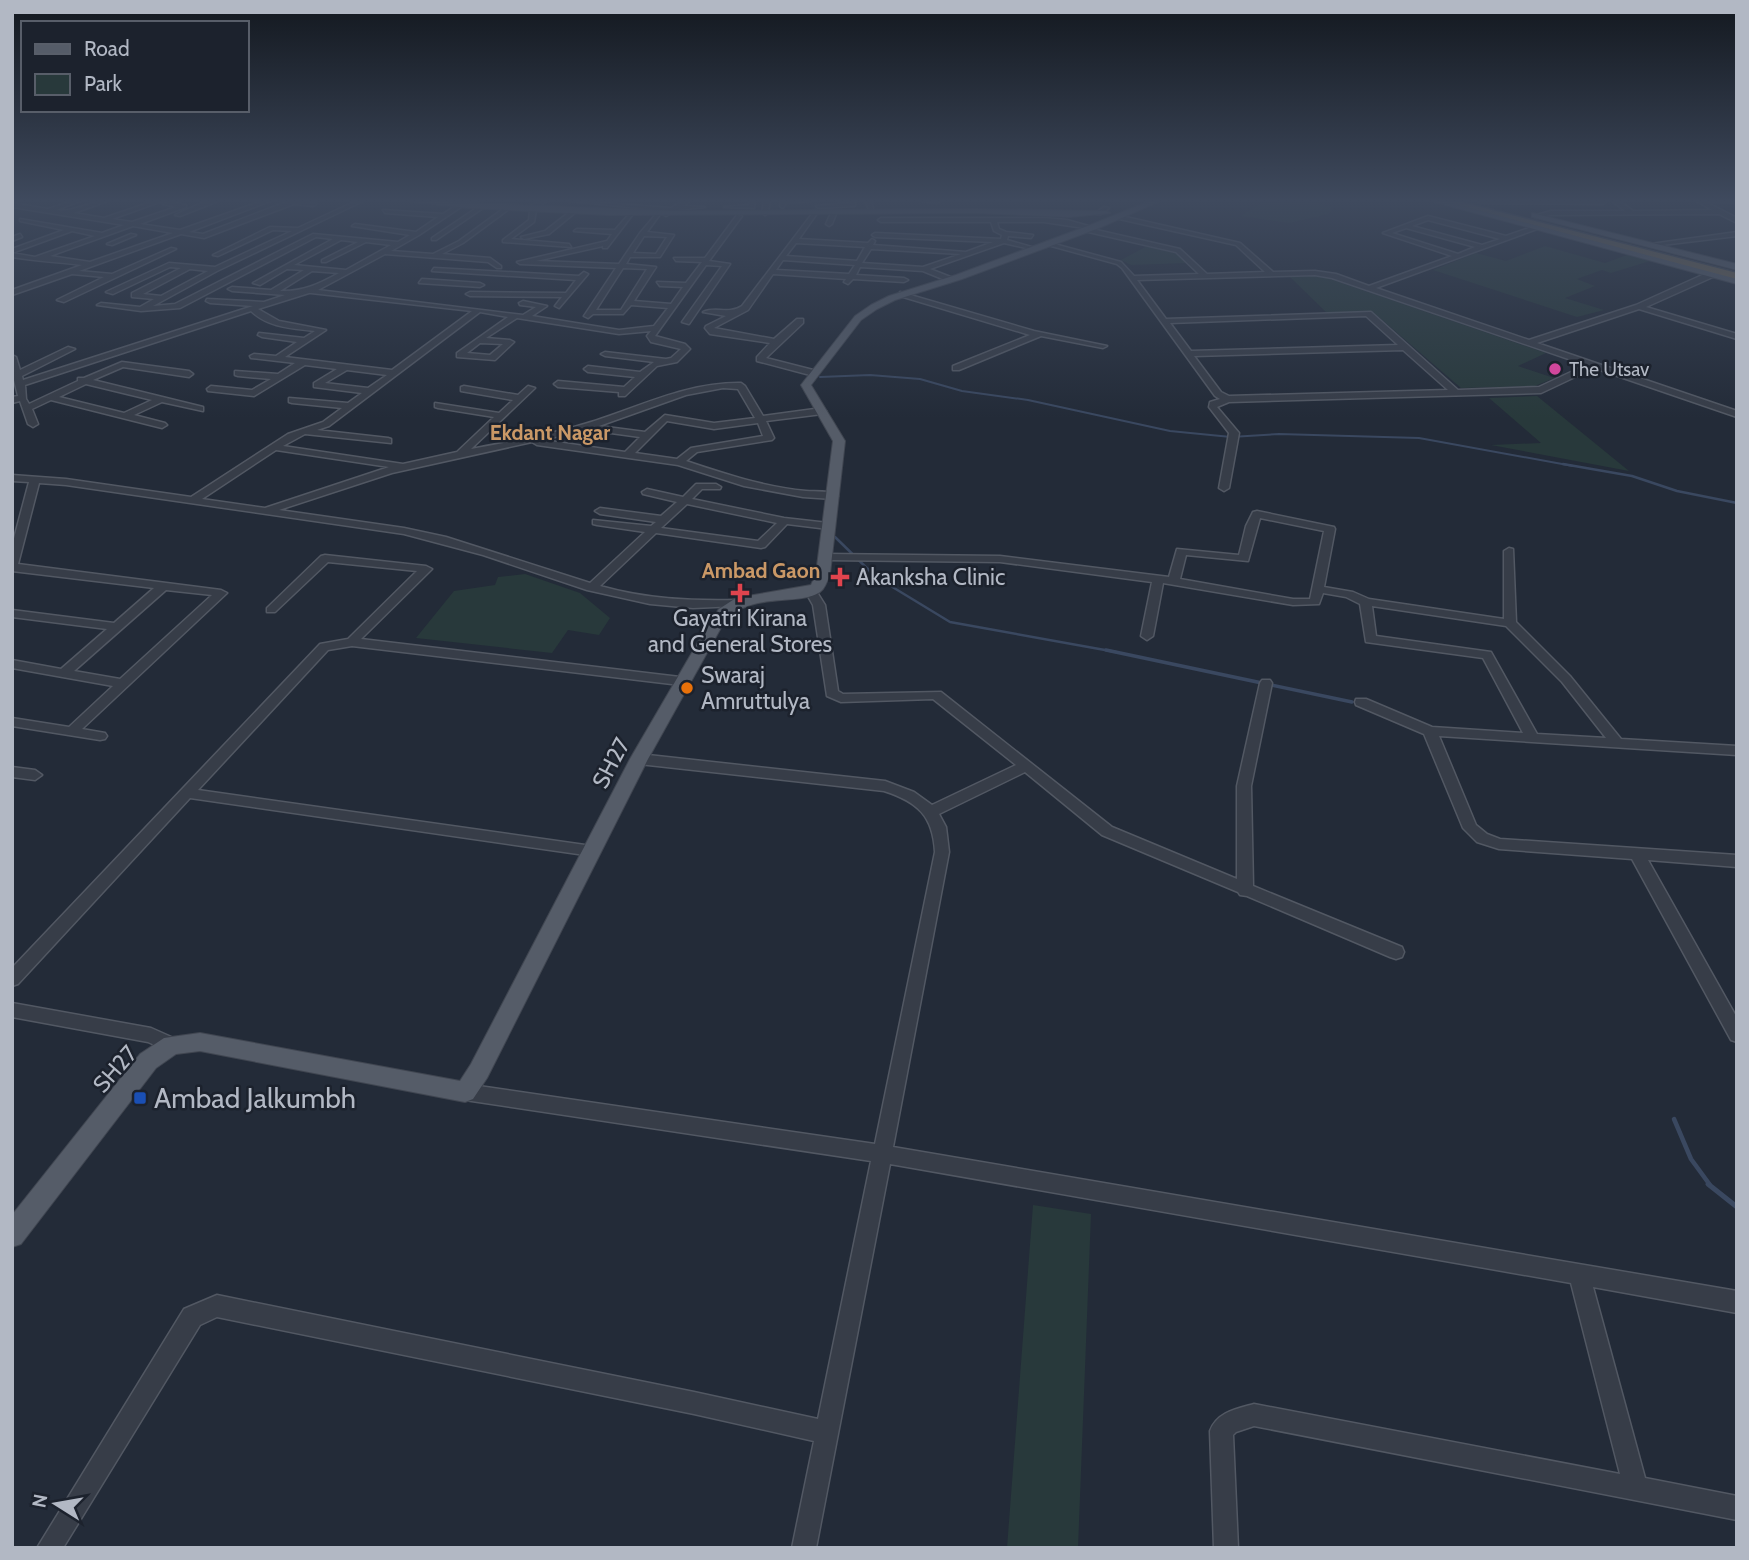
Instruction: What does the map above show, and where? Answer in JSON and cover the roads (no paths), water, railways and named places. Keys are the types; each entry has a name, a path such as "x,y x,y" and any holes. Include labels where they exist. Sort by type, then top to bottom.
{"main road":[{"path":"723,607 811,591 820,583 826,557 839,441 806,385 814,373 858,318 892,298 904,287 950,280 967,273"},
{"path":"1707,273 1737,281"},
{"name":"SH27","path":"16,1225 148,1061 172,1045 200,1042 465,1092 479,1071 680,681 723,607"}],"street":[{"path":"12,293 68,273"},
{"path":"79,273 138,279"},
{"path":"61,300 120,273"},
{"path":"110,292 152,273"},
{"path":"161,298 135,295 179,273"},
{"path":"141,309 210,273"},
{"path":"101,305 141,309 177,306 241,273"},
{"path":"235,276 260,281 275,273"},
{"path":"274,292 305,273"},
{"path":"20,379 48,375 254,310 310,290 345,273"},
{"path":"488,273 581,278"},
{"path":"456,307 492,273"},
{"path":"559,306 585,273"},
{"path":"581,326 617,273"},
{"path":"591,312 623,312 648,273"},
{"path":"558,384 624,392 655,363 670,361 686,348 652,339 651,336 697,273"},
{"path":"686,322 721,273"},
{"path":"772,273 746,308 709,329 776,342"},
{"path":"882,273 904,287 1036,333 1103,345"},
{"path":"933,273 950,280"},
{"path":"1129,273 1218,394 1228,399"},
{"path":"1202,273 1205,276"},
{"path":"1370,288 1412,273"},
{"path":"1134,278 1325,274 1737,414"},
{"path":"1529,343 1639,307 1712,274"},
{"path":"422,281 480,285"},
{"path":"24,289 43,291"},
{"path":"232,289 299,294"},
{"path":"310,290 456,307 623,332 657,328"},
{"path":"678,299 656,290 678,299"},
{"path":"52,292 74,294"},
{"path":"470,293 567,295"},
{"path":"630,303 678,299"},
{"path":"638,312 678,299"},
{"path":"210,301 269,305"},
{"path":"478,340 510,342 492,358 460,355 478,340 492,330 543,305 510,303 495,313"},
{"path":"1639,307 1737,337"},
{"path":"254,310 268,320 322,330 277,359"},
{"path":"193,500 273,447 303,431 321,426 478,310"},
{"path":"707,312 735,314"},
{"path":"1165,321 1368,314 1456,393"},
{"path":"800,321 760,359 814,373"},
{"path":"457,326 492,330"},
{"path":"956,368 1038,335 1036,333"},
{"path":"262,335 305,341"},
{"path":"1188,354 1405,347"},
{"path":"20,379 71,349"},
{"path":"604,354 670,361"},
{"path":"254,356 395,373"},
{"path":"12,357 33,424"},
{"path":"211,388 252,393 303,362"},
{"path":"27,408 124,363 189,374"},
{"path":"1224,488 1234,433 1213,404 1228,399 1541,390 1593,365"},
{"path":"345,367 317,384 370,391"},
{"path":"588,369 642,375"},
{"path":"238,373 279,377"},
{"path":"48,375 83,380 200,409"},
{"path":"264,511 404,467 492,446 533,441 586,427 657,402 729,385 742,387 761,420 768,439 694,450 679,462"},
{"path":"459,455 531,388"},
{"path":"464,389 520,398"},
{"path":"12,400 23,397"},
{"path":"50,397 162,425"},
{"path":"125,416 162,399"},
{"path":"292,400 349,406"},
{"path":"438,405 501,416"},
{"path":"627,455 664,418 714,426 822,411"},
{"path":"586,427 647,435"},
{"path":"303,431 388,441"},
{"path":"533,441 679,462 748,484 803,494 832,496"},
{"path":"273,447 417,468"},
{"path":"12,478 193,500 427,536 591,588 631,597 723,607"},
{"path":"35,480 12,567 221,593 72,731"},
{"path":"591,588 702,485 716,487"},
{"path":"647,492 729,507 741,513 828,526"},
{"path":"826,557 1000,559 1158,578 1174,581 1293,602 1315,602 1330,529 1257,514 1251,526 1244,559 1181,551 1174,581"},
{"path":"664,520 599,516 655,529 761,545 784,521"},
{"path":"1509,551 1510,623"},
{"path":"271,610 325,558 426,569 352,642"},
{"path":"1147,636 1158,578"},
{"path":"63,674 163,586"},
{"path":"1318,589 1349,594 1366,602 1510,623 1566,679 1618,744"},
{"path":"811,591 818,605 832,693 842,698 936,695 1107,831 1396,953"},
{"path":"1366,602 1370,639 1487,655 1533,738"},
{"path":"12,613 117,627"},
{"path":"12,979 324,647 352,642 680,681"},
{"path":"12,664 124,684"},
{"path":"1245,891 1244,786 1266,683"},
{"path":"1361,702 1430,731 1737,751"},
{"path":"12,722 100,736"},
{"path":"1430,731 1470,828 1482,838 1499,844 1737,861"},
{"path":"639,759 885,786 905,791 936,817 943,832 942,852 804,1548"},
{"path":"930,812 1026,766"},
{"path":"12,772 35,775"},
{"path":"186,793 592,851"},
{"path":"1637,854 1737,1035"},
{"path":"12,1010 151,1035 172,1045"},
{"path":"465,1092 883,1154 1737,1302"},
{"path":"1579,1275 1636,1488"},
{"path":"49,1548 192,1317 217,1306 694,1403 828,1433"},
{"path":"1226,1548 1221,1431 1229,1423 1254,1415 1737,1508"}],"waterway":[{"path":"820,377 870,375 920,379 962,391 1028,400 1170,431 1231,437 1279,434 1419,438 1573,466"},
{"path":"1563,464 1632,476 1677,491 1737,503"},
{"path":"835,537 876,577 950,622 1112,651"},
{"path":"1106,650 1112,651"},
{"path":"1112,651 1352,702"},
{"path":"1674,1119 1691,1159 1710,1185"},
{"path":"1708,1184 1737,1207"}],"place":[{"name":"The Utsav","path":"1555,369"},
{"name":"Akanksha Clinic","path":"840,577"},
{"name":"Gayatri Kirana and General Stores","path":"740,593"},
{"name":"Swaraj Amruttulya","path":"687,688"},
{"name":"Ambad Jalkumbh","path":"140,1098"}],"district":[{"name":"Ekdant Nagar","path":"550,433"},
{"name":"Ambad Gaon","path":"761,571"}]}
